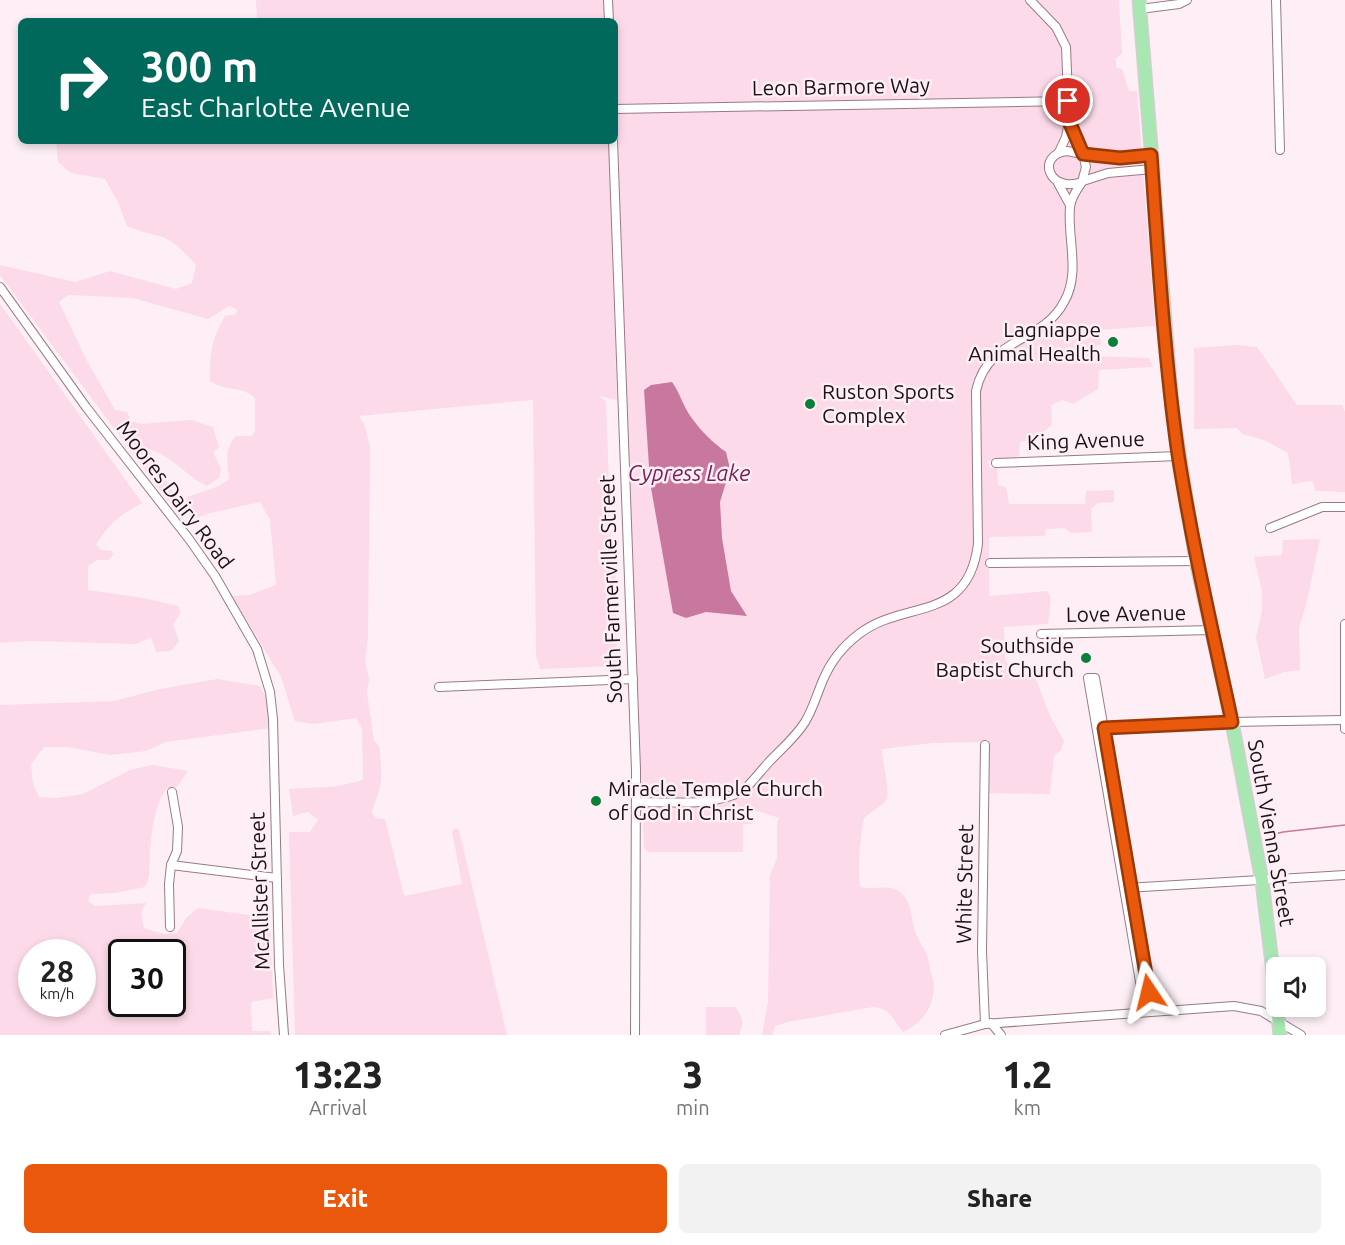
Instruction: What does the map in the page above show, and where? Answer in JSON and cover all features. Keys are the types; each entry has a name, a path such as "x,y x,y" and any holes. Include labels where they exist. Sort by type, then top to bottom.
{"highway":[{"name":"South Vienna Street","path":"1140,4 1167,358 1179,456 1196,561 1232,722 1262,881 1271,957"},
{"path":"1279,1017 1280,1035"}],"street":[{"path":"608,0 609,18"},
{"path":"636,802 714,801 734,796 744,790 798,733 810,714 828,668 843,648 872,625 936,605 959,589 973,565 978,544 976,391 979,378 984,368 995,356 1052,319 1067,298 1072,272 1070,206 1064,191 1051,175 1049,166 1051,159 1059,152 1066,137 1069,121 1066,56 1061,36 1051,20 1030,0"},
{"path":"1140,4 1179,4 1187,0"},
{"path":"1276,0 1280,150"},
{"name":"Leon Barmore Way","path":"618,110 1068,101"},
{"path":"1069,121 1086,167 1083,181 1070,206"},
{"name":"South Farmerville Street","path":"613,144 633,679 636,802 635,1035"},
{"path":"1059,152 1120,158 1151,155"},
{"path":"1056,181 1068,185 1108,173 1152,170"},
{"name":"Moores Dairy Road","path":"0,287 87,407 189,539 220,585 257,649 270,692 274,745"},
{"name":"King Avenue","path":"996,463 1179,456"},
{"path":"1270,528 1322,507 1345,507"},
{"path":"990,563 1196,561"},
{"path":"1345,624 1345,729"},
{"name":"Love Avenue","path":"1041,634 1212,630"},
{"path":"1100,728 1095,678 1091,677 1088,678 1100,728 1149,1011"},
{"path":"439,687 633,679"},
{"path":"1100,728 1345,720"},
{"name":"McAllister Street","path":"274,745 279,965 284,1035"},
{"name":"White Street","path":"985,745 982,951 988,1024"},
{"path":"170,927 169,884 171,865 177,851 178,827 172,792"},
{"path":"171,865 277,878"},
{"path":"1128,888 1345,875"},
{"path":"948,1034 988,1024 1234,1006 1251,1008 1279,1020 1301,1035"},
{"path":"988,1024 1001,1035"}],"shaded area":[{"path":"256,0 605,0 605,18 257,18"},
{"name":"Ruston Sports Complex","path":"612,0 1119,0 1122,54 1116,58 1116,67 1122,69 1129,91 1137,91 1155,326 1100,330 1101,345 1095,346 1091,356 1149,358 1153,367 1099,370 1098,389 1073,404 1062,400 1051,405 1052,425 1034,439 1020,442 1019,455 1012,460 988,461 989,468 997,468 998,485 1006,487 1009,504 1085,504 1086,491 1114,490 1114,502 1098,503 1091,509 1092,532 1071,533 1065,528 1046,529 1045,536 989,537 989,596 1047,591 1051,598 1048,624 1004,627 1005,659 1013,675 1035,677 1050,716 1064,741 1061,750 1054,756 1050,794 988,793 987,742 932,743 882,749 888,796 885,802 864,818 859,852 860,887 894,889 906,899 916,934 927,955 934,991 929,1008 924,1015 911,1028 903,1032 885,1010 873,1007 788,1022 775,1026 772,1035 762,1035 768,1002 770,875 777,858 779,818 758,811 730,813 746,816 755,821 752,824 743,824 743,852 648,852 644,848 645,814 639,814 616,144 618,144 618,18 613,18"},
{"path":"56,144 609,144 617,400 600,396 606,402 611,538 615,538 617,666 540,669 536,655 533,400 359,416 364,424 370,446 368,639 365,661 369,679 367,693 374,741 379,746 381,770 380,789 372,813 376,818 385,819 404,896 462,884 452,831 455,828 459,830 507,1035 295,1035 289,832 310,832 318,820 308,812 293,816 289,789 339,786 363,780 362,729 356,718 314,724 295,721 281,677 232,596 249,595 276,585 270,520 260,502 210,513 194,519 176,507 187,497 219,486 229,479 227,456 232,441 236,436 252,436 255,431 255,398 245,392 223,387 210,381 211,354 217,332 225,316 236,314 237,309 229,306 208,319 133,298 68,295 59,302 86,359 115,410 127,412 131,421 141,424 192,420 213,427 219,448 213,452 221,469 219,478 207,486 164,456 149,449 176,498 168,501 0,275 0,265 75,282 110,271 176,289 192,283 196,265 175,244 127,226 118,202 105,179 71,173 58,162"},
{"path":"0,304 142,503 116,520 96,545 101,550 112,551 113,555 109,560 97,560 88,566 88,590 179,606 180,613 173,625 179,641 171,651 156,652 151,637 136,644 30,641 0,643"},
{"path":"1237,345 1257,347 1297,405 1342,405 1345,412 1345,492 1316,491 1312,481 1292,484 1288,453 1264,440 1243,434 1237,428 1194,429 1194,348"},
{"path":"1320,539 1299,628 1300,670 1284,672 1265,679 1256,637 1262,611 1262,591 1254,557 1282,555 1283,540"},
{"path":"217,679 260,686 269,703 270,728 166,742 146,751 110,755 68,747 44,747 31,764 33,784 39,797 57,798 83,794 130,770 153,765 188,771 177,787 167,788 156,811 152,829 149,875 145,887 115,893 90,894 88,901 95,906 146,903 141,912 144,928 164,934 177,933 187,917 198,908 270,918 273,998 251,1002 252,1031 270,1031 271,1035 0,1035 0,705 114,701 160,689"},
{"path":"706,1007 735,1007 742,1020 739,1035 706,1035"}],"water":[{"name":"Cypress Lake","path":"672,382 688,413 703,431 726,452 730,469 720,502 722,538 731,591 747,616 706,612 686,618 673,613 650,482 644,390 651,385"}],"waterway":[{"path":"1271,835 1345,825"}],"place":[{"name":"Lagniappe Animal Health","path":"1113,342"},
{"name":"Ruston Sports Complex","path":"810,404"},
{"name":"Southside Baptist Church","path":"1086,658"},
{"name":"Miracle Temple Church of God in Christ","path":"596,801"}],"route":[{"path":"1068,101 1069,121 1083,154 1120,158 1151,155 1167,358 1179,456 1196,561 1232,722 1104,728 1149,992"}]}
